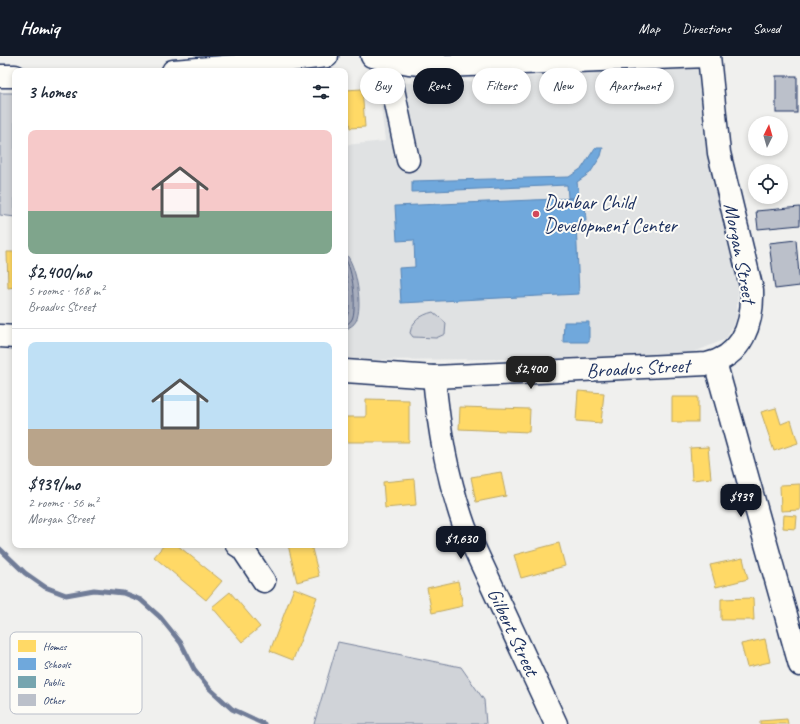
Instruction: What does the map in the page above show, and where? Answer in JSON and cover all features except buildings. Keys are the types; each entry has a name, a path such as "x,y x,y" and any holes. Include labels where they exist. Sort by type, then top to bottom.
{"street":[{"path":"211,68 327,56"},
{"path":"408,160 382,57 409,63 443,66 708,56"},
{"name":"Morgan Street","path":"708,56 719,153 752,290 752,309 749,324 737,346 725,357 715,362"},
{"path":"0,76 12,76"},
{"path":"0,336 12,337"},
{"path":"715,362 800,665"},
{"name":"Broadus Street","path":"348,371 434,377 707,364 715,362"},
{"name":"Gilbert Street","path":"434,377 438,421 445,464 465,528 556,724"},
{"path":"242,548 264,581"}],"shaded area":[{"name":"Dunbar Child Development Center","path":"699,64 739,283 736,319 726,339 687,355 536,359 348,360 348,145 385,141 381,104 405,104 405,82 413,83 413,104 464,104 464,82 472,81 472,104 531,104 531,77 539,76 539,104 587,104 587,72 595,72 595,104 674,104 674,68 646,68"},
{"path":"0,93 12,93 12,217 0,215"},
{"path":"433,312 446,323 445,334 436,338 413,337 410,333 415,322 421,317"},
{"path":"338,642 461,667 484,700 486,724 314,724"}],"water":[{"path":"348,258 356,276 359,296 358,315 353,325 348,328"}],"waterway":[{"path":"0,549 25,573 45,587 66,595 94,590 123,593 141,600 160,617 181,643 194,669 209,688 232,709 264,724"}],"place":[{"name":"Dunbar Child Development Center","path":"536,214"}]}
